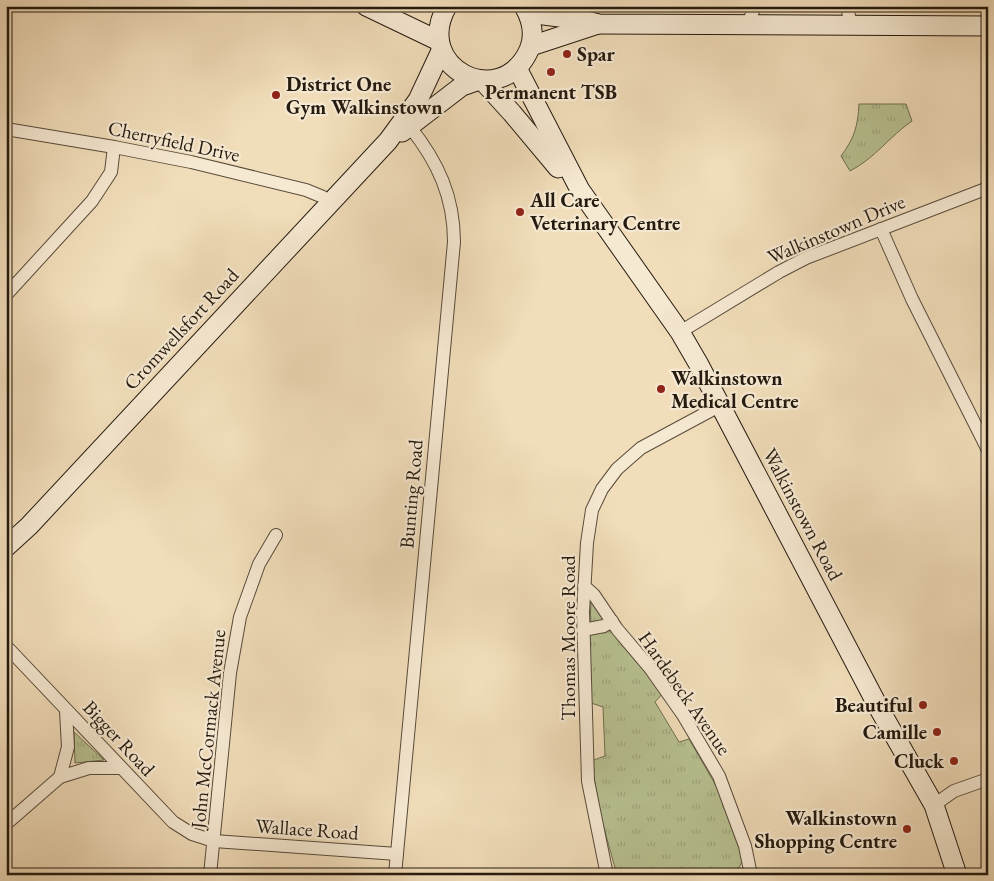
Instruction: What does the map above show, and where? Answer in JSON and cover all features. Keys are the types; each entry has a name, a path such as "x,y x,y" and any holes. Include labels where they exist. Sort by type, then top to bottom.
{"main road":[{"path":"366,6 440,46 456,70 480,80"},
{"name":"Cromwellsfort Road","path":"6,547 36,519 388,141 418,100 440,46 438,29 447,6"},
{"path":"526,10 598,24 988,26"},
{"path":"517,68 531,46 532,24 526,10"},
{"path":"531,46 598,24"},
{"name":"Cromwellsfort Road","path":"388,141 410,127 462,86 480,80 497,79 517,68"},
{"name":"Walkinstown Road","path":"517,68 580,190"},
{"name":"Walkinstown Road","path":"480,80 580,190 680,332 721,405 881,712 934,805 957,875"}],"street":[{"path":"748,24 755,6"},
{"path":"846,6 851,26"},
{"name":"Bunting Road","path":"395,875 454,242 452,210 440,172 426,146 410,127"},
{"name":"Cherryfield Drive","path":"6,129 114,146 191,162 306,190 323,197 330,203"},
{"path":"6,295 92,201 111,172 114,146"},
{"name":"Walkinstown Drive","path":"680,332 778,272 806,258 988,188"},
{"path":"880,230 912,299 988,450"},
{"name":"Thomas Moore Road","path":"606,875 588,781 583,630 584,586 592,510 602,489 617,469 641,448 721,405"},
{"name":"John McCormack Avenue","path":"210,875 230,673 240,617 260,564 276,534"},
{"name":"Hardebeck Avenue","path":"584,586 594,595 650,668 683,715 719,776 745,846 751,875"},
{"name":"Hardebeck Avenue","path":"583,630 604,626 612,620"},
{"name":"Bigger Road","path":"6,646 173,822 192,834 214,841"},
{"path":"60,777 68,747 66,711"},
{"path":"6,824 60,777 89,768 120,768"},
{"path":"934,805 954,791 988,779"},
{"name":"Wallace Road","path":"214,841 396,854"}],"green space":[{"path":"859,104 906,104 912,121 867,160 850,171 841,156 854,132 858,119"},
{"path":"591,601 620,643 663,693 655,702 679,742 689,739 726,803 743,860 735,875 617,875 602,821 591,761 605,756 603,707 591,703 589,648"},
{"path":"74,732 104,760 75,763"}],"place":[{"name":"Spar","path":"567,54"},
{"name":"Permanent TSB","path":"551,72"},
{"name":"District One Gym Walkinstown","path":"276,95"},
{"name":"All Care Veterinary Centre","path":"520,212"},
{"name":"Walkinstown Medical Centre","path":"661,389"},
{"name":"Beautiful","path":"923,705"},
{"name":"Camille","path":"937,732"},
{"name":"Cluck","path":"954,761"},
{"name":"Walkinstown Shopping Centre","path":"907,829"}]}
